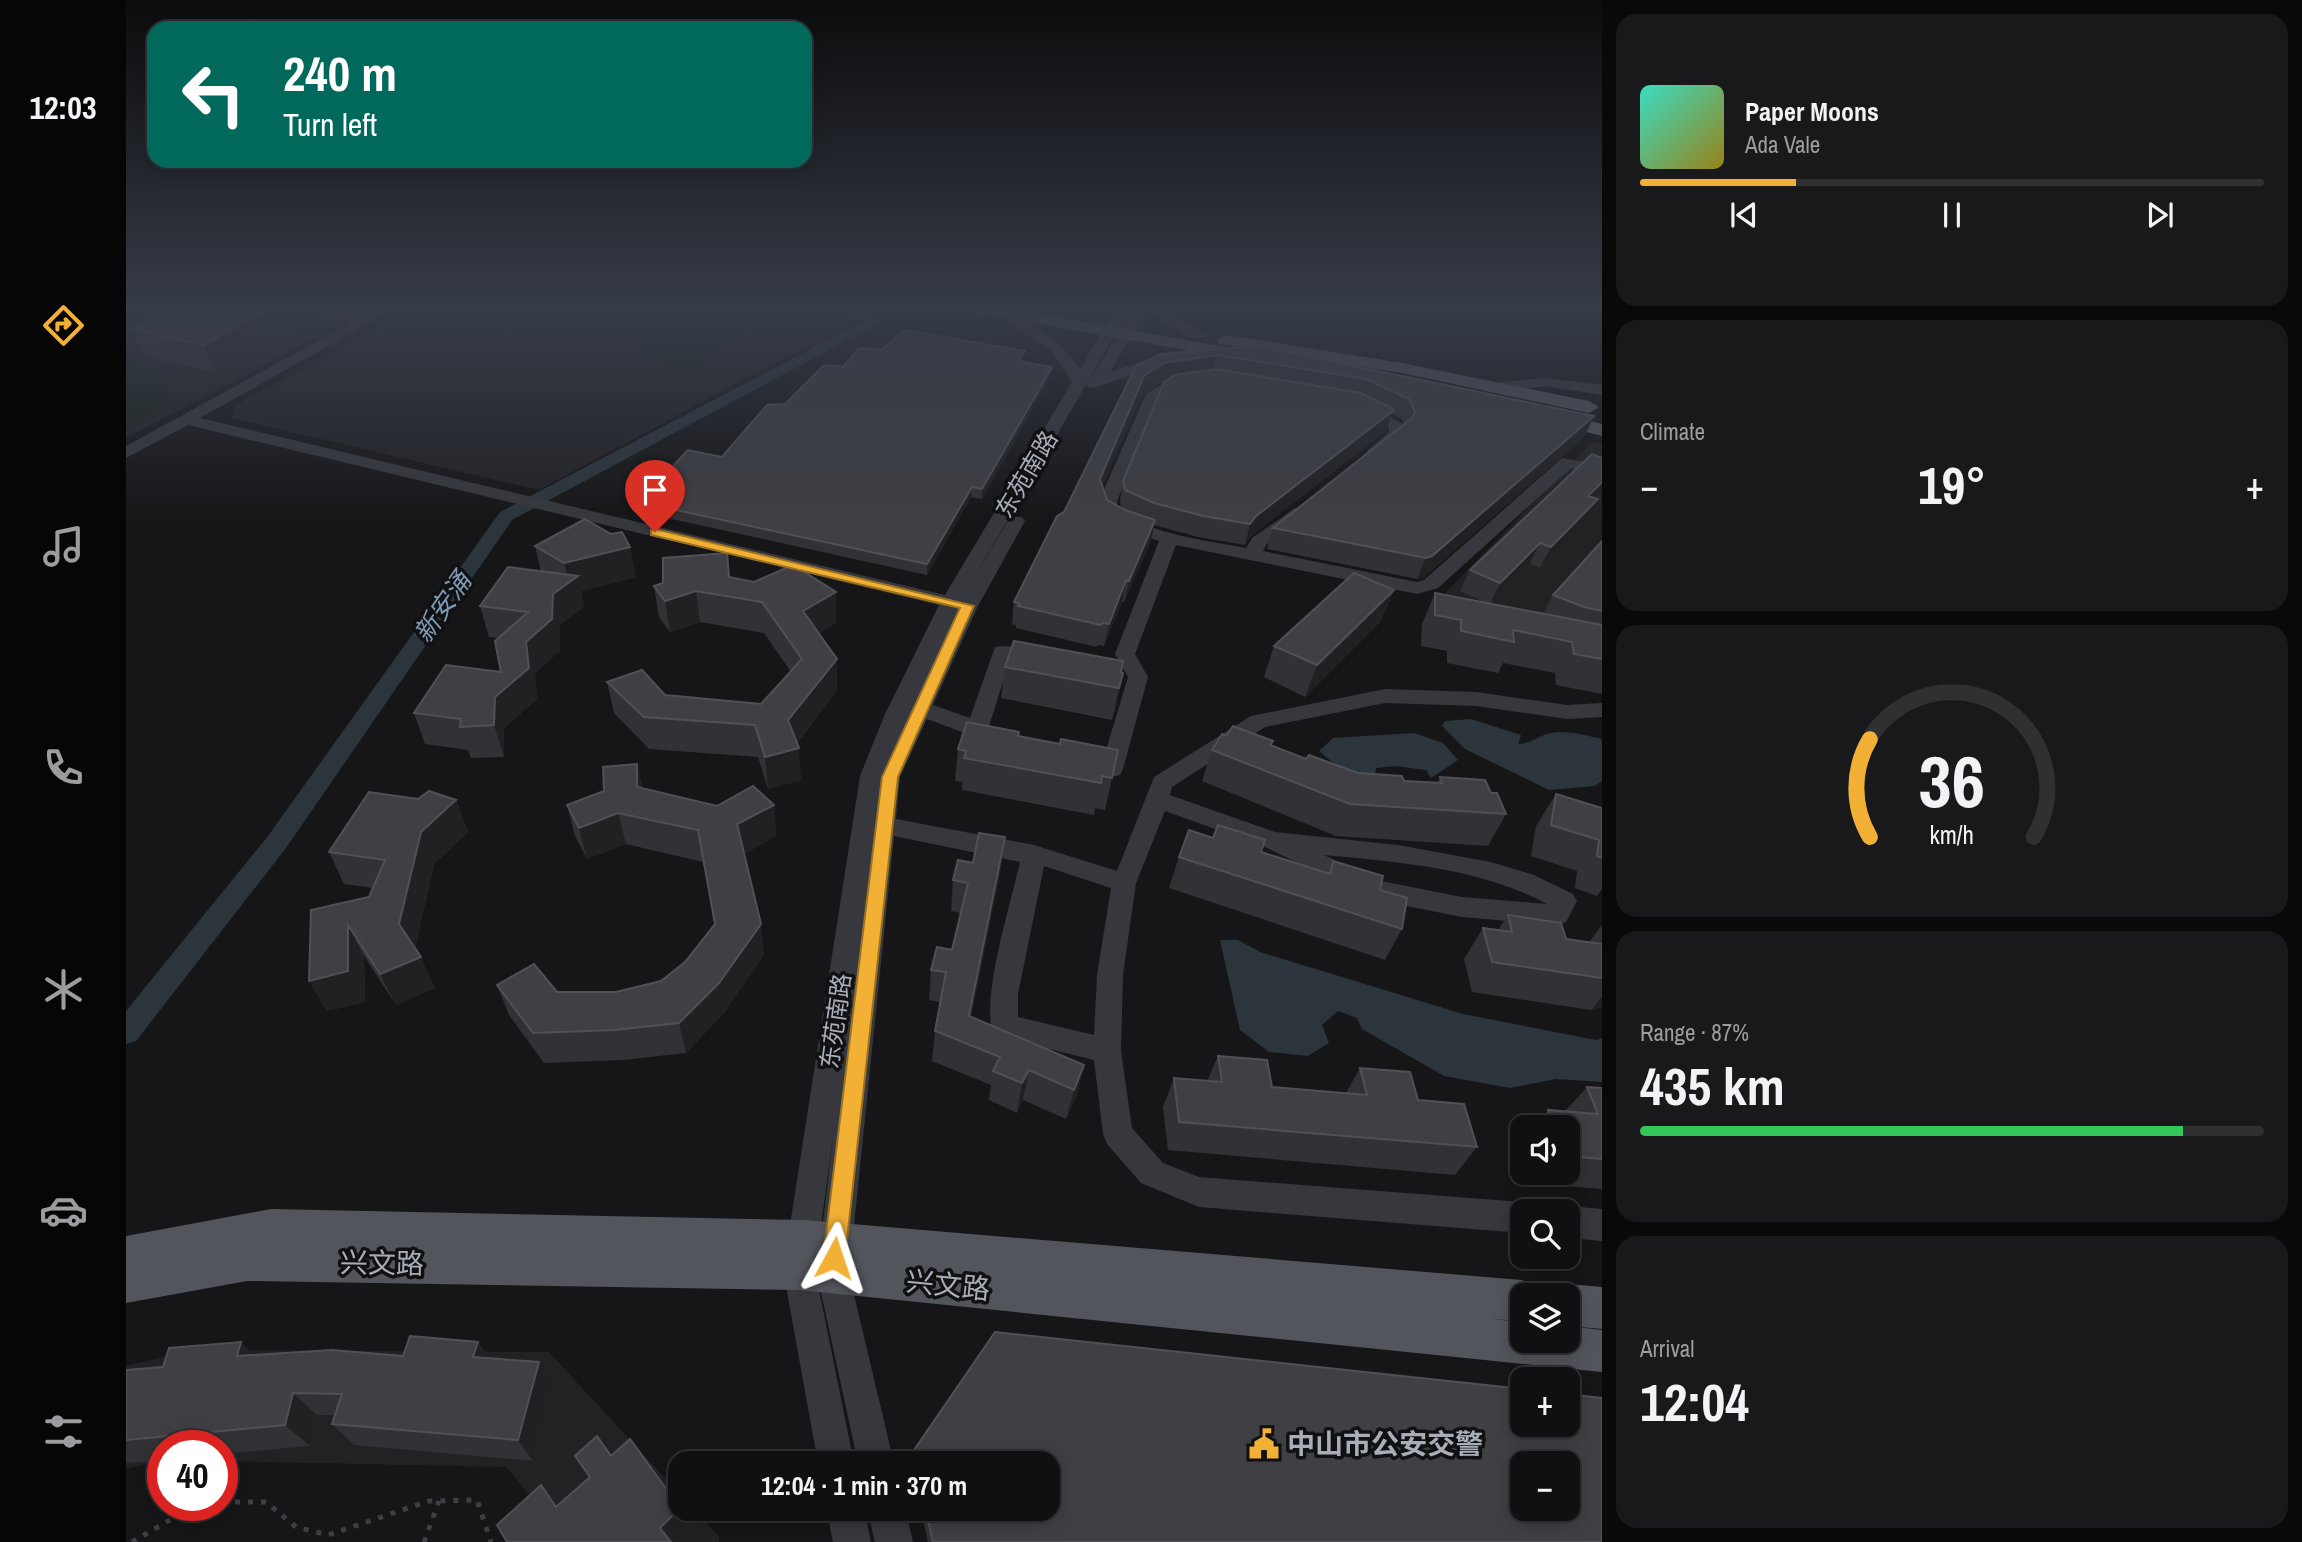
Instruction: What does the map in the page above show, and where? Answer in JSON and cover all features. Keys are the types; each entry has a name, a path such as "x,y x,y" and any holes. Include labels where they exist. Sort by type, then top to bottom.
{"main road":[{"path":"1357,377 1477,399 1602,430"},
{"path":"1443,377 1502,387 1602,410"},
{"name":"兴文路","path":"126,1256 271,1228 818,1256 1510,1300"},
{"name":"兴文路","path":"126,1283 247,1261 818,1256 1602,1351"},
{"path":"1580,1306 1602,1308"}],"street":[{"path":"126,453 265,377"},
{"path":"1082,377 1087,384 1106,377"},
{"name":"东苑南路","path":"835,1451 818,1256 871,776 891,723 1092,377"},
{"path":"1212,381 1166,388 1151,397 1108,501 1111,515 1169,538 1417,588 1431,584 1567,462 1602,470"},
{"path":"1502,387 1545,382 1602,390"},
{"path":"1346,404 1376,412 1395,424 1397,433 1365,458"},
{"path":"187,420 959,604"},
{"path":"1253,554 1258,542 1311,500"},
{"path":"1086,764 1111,769 1138,677 1125,654 1169,538"},
{"name":"东苑南路","path":"873,1451 818,1256 890,777 921,709 959,604"},
{"path":"999,748 974,743 1002,652 1056,662"},
{"path":"1111,672 1138,677"},
{"path":"1510,1217 1199,1192 1153,1173 1118,1134 1107,1051 1110,975 1124,883 1162,783 1259,721 1385,695 1476,699 1567,712 1602,710"},
{"path":"921,709 977,729"},
{"path":"1157,799 1274,841 1371,889 1462,907 1557,915 1564,901 1521,880 1445,864 1355,849 1274,841"},
{"path":"884,825 1063,861 1124,883"},
{"path":"1034,854 1004,994 1003,1026 1107,1051"},
{"path":"1580,1223 1602,1225"},
{"path":"848,1521 852,1542"},
{"path":"889,1521 894,1542"}],"path":[{"path":"238,1502 266,1502 296,1527 328,1535 439,1501 477,1500 491,1542"},
{"path":"424,1542 439,1501"},
{"path":"132,1542 168,1521"}],"shaded area":[{"path":"126,377 242,377 126,438"},
{"path":"126,377 168,378 168,398 149,416 126,428"},
{"path":"288,377 748,377 539,490 232,418 236,405"},
{"path":"1592,442 1602,444 1602,640 1440,598"},
{"path":"1471,719 1521,735 1518,744 1557,732 1599,738 1602,740 1602,781 1595,786 1549,790 1465,749 1442,726 1445,721"},
{"path":"1414,733 1443,743 1458,760 1431,778 1426,770 1395,766 1376,768 1374,779 1349,776 1319,751 1333,738"},
{"path":"1220,940 1238,940 1260,952 1463,1014 1596,1040 1602,1038 1602,1082 1556,1079 1510,1088 1444,1076 1362,1029 1357,1018 1338,1011 1322,1025 1329,1043 1308,1056 1269,1052 1240,1030"},
{"path":"192,1350 549,1352 668,1481 668,1521 705,1521 719,1536 719,1542 569,1542 506,1467 238,1461 238,1430 147,1430 147,1464 126,1469 126,1366"}],"building":[{"path":"812,377 1046,377 982,489 972,487 927,564 639,502 688,450 722,457 767,405 785,404"},
{"path":"1131,377 1144,377 1100,479 1107,500 1125,510 1155,520 1129,581 1126,580 1109,624 1101,625 1018,606 1020,604 1014,602 1057,516 1064,512"},
{"path":"1172,377 1264,377 1361,393 1392,408 1393,411 1256,516 1250,524 1203,516 1154,503 1125,490 1123,481 1164,382"},
{"path":"1353,377 1406,377 1594,416 1432,556 1426,558 1273,528 1412,418 1415,412 1409,399 1366,379"},
{"path":"1592,454 1602,458 1602,482 1588,496 1598,499 1551,547 1540,543 1500,583 1470,570"},
{"path":"585,519 611,534 622,532 630,547 564,563 535,546"},
{"path":"1602,541 1602,611 1553,595"},
{"path":"727,553 729,577 754,582 793,565 836,592 803,611 837,659 788,720 799,748 765,757 755,725 644,717 607,682 642,670 665,695 761,704 802,659 762,602 696,591 665,601 654,586 663,583 663,558"},
{"path":"508,567 578,576 553,594 552,619 526,642 529,668 495,697 494,725 460,727 461,719 414,713 446,665 501,672 495,641 528,612 480,606"},
{"path":"1354,573 1394,590 1317,665 1274,646"},
{"path":"1435,593 1602,625 1602,659 1574,654 1572,642 1513,630 1514,642 1461,631 1461,620 1435,615"},
{"path":"1014,641 1123,661 1119,688 1005,667"},
{"path":"967,722 1019,732 1018,736 1060,744 1061,739 1118,750 1112,778 1102,776 1101,783 964,758 966,751 958,749"},
{"path":"1233,726 1273,741 1270,745 1306,759 1309,755 1358,773 1402,776 1404,781 1442,783 1440,777 1485,780 1491,793 1497,793 1506,814 1350,804 1212,750 1222,734 1226,736"},
{"path":"637,764 637,787 717,806 753,786 774,805 737,824 761,924 719,983 679,1023 614,1030 533,1033 497,985 534,964 557,992 616,992 661,981 685,962 715,924 698,830 618,813 579,828 567,805 604,791 603,767"},
{"path":"429,791 456,800 421,832 399,924 421,957 380,974 348,925 348,971 309,981 311,910 369,897 385,860 329,852 369,792 418,799"},
{"path":"1556,794 1602,808 1602,858 1597,856 1599,840 1551,825"},
{"path":"1218,825 1265,840 1261,852 1330,874 1333,861 1383,876 1380,890 1407,898 1402,929 1179,857 1189,830 1213,838"},
{"path":"979,833 1005,837 969,1016 1084,1065 1074,1090 1029,1070 1022,1083 993,1071 1000,1057 935,1031 946,972 931,970 937,947 952,950 968,883 953,880 958,860 973,863"},
{"path":"1508,915 1561,923 1566,939 1602,944 1602,978 1492,962 1483,928 1512,932"},
{"path":"1218,1056 1267,1060 1272,1087 1367,1095 1360,1068 1410,1072 1418,1100 1464,1104 1477,1147 1179,1122 1174,1078 1222,1082"},
{"path":"1587,1087 1602,1088 1602,1159 1580,1157 1580,1115 1550,1115 1548,1110 1598,1114"},
{"name":"中山市公安交警","path":"995,1332 1510,1388 1510,1437 1580,1437 1580,1395 1602,1398 1602,1542 933,1542 928,1521 1060,1521 1060,1451 913,1451"},
{"path":"410,1336 478,1342 473,1357 539,1362 518,1440 332,1424 342,1394 293,1393 285,1425 232,1430 147,1430 147,1438 126,1440 126,1370 163,1367 169,1348 241,1342 237,1356 332,1350 403,1356"},
{"path":"597,1436 611,1456 630,1439 668,1491 668,1520 660,1528 671,1542 507,1542 497,1525 541,1485 556,1507 590,1477 575,1456"}],"waterway":[{"name":"新安涌","path":"126,1032 277,842 506,516 767,377"}],"place":[{"name":"中山市公安交警","path":"1264,1444"}],"route":[{"path":"655,532 968,606 890,777 834,1258"}]}
